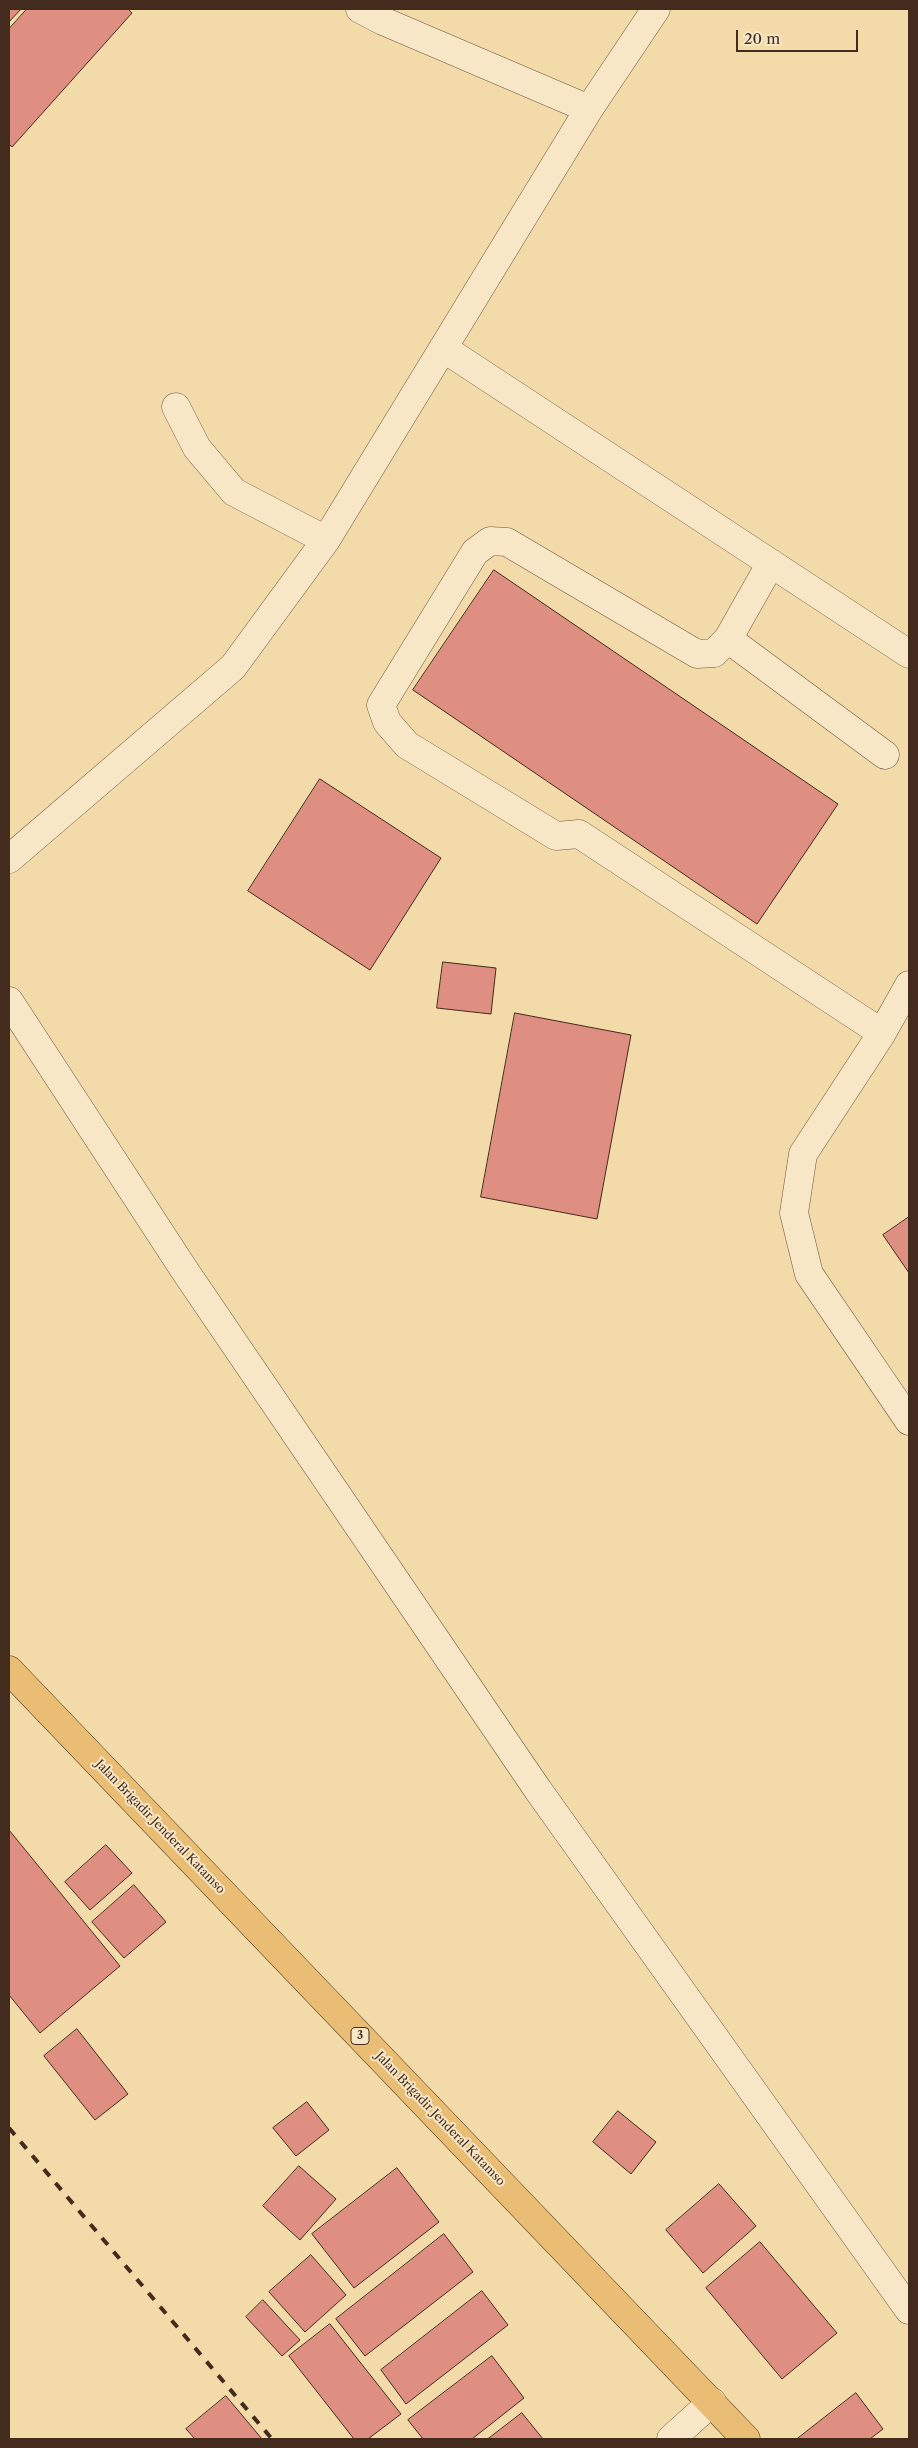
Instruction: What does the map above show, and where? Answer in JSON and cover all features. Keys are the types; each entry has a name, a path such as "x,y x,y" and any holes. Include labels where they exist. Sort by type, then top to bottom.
{"highway":[{"name":"Jalan Brigadir Jenderal Katamso","path":"9,1670 746,2439"}],"street":[{"path":"360,9 383,21 589,109"},
{"path":"9,859 233,667 326,540 589,109 656,9"},
{"path":"443,348 909,654"},
{"path":"176,406 196,448 234,492 326,540"},
{"path":"771,563 728,639 714,653 697,654 507,542 490,542 475,552 381,704 387,722 407,745 556,836 579,834 882,1033"},
{"path":"728,639 885,755"},
{"path":"909,985 882,1033 803,1154 794,1213 809,1274 909,1421"},
{"path":"9,1001 185,1271 538,1790 909,2310"},
{"path":"671,2439 712,2402"}],"building":[{"path":"9,9 21,9 9,22"},
{"path":"27,9 128,9 132,13 12,147 9,144 9,29"},
{"path":"494,570 838,804 757,924 413,690"},
{"path":"320,779 441,858 370,970 248,891"},
{"path":"443,962 496,968 491,1014 437,1008"},
{"path":"515,1013 631,1035 597,1219 481,1197"},
{"path":"909,1217 909,1273 883,1235"},
{"path":"9,1830 120,1966 40,2033 9,1995"},
{"path":"106,1845 132,1873 90,1910 65,1882"},
{"path":"134,1885 166,1922 124,1958 92,1922"},
{"path":"77,2029 128,2094 95,2120 44,2056"},
{"path":"307,2102 329,2130 296,2156 273,2128"},
{"path":"618,2111 656,2142 631,2174 593,2142"},
{"path":"299,2166 336,2199 300,2240 263,2206"},
{"path":"397,2168 439,2222 354,2288 312,2234"},
{"path":"719,2184 756,2226 703,2273 666,2230"},
{"path":"444,2234 473,2272 365,2356 336,2319"},
{"path":"760,2242 837,2333 782,2379 706,2288"},
{"path":"311,2255 346,2295 305,2332 269,2292"},
{"path":"482,2291 508,2325 406,2404 381,2370"},
{"path":"263,2300 300,2340 282,2356 246,2317"},
{"path":"330,2324 401,2414 368,2439 354,2439 289,2356"},
{"path":"492,2356 524,2398 472,2439 423,2439 408,2420"},
{"path":"856,2393 883,2429 870,2439 797,2439"},
{"path":"226,2396 262,2439 195,2439 186,2429"},
{"path":"522,2413 543,2439 488,2439"}],"railway":[{"path":"9,2128 272,2439"}]}
